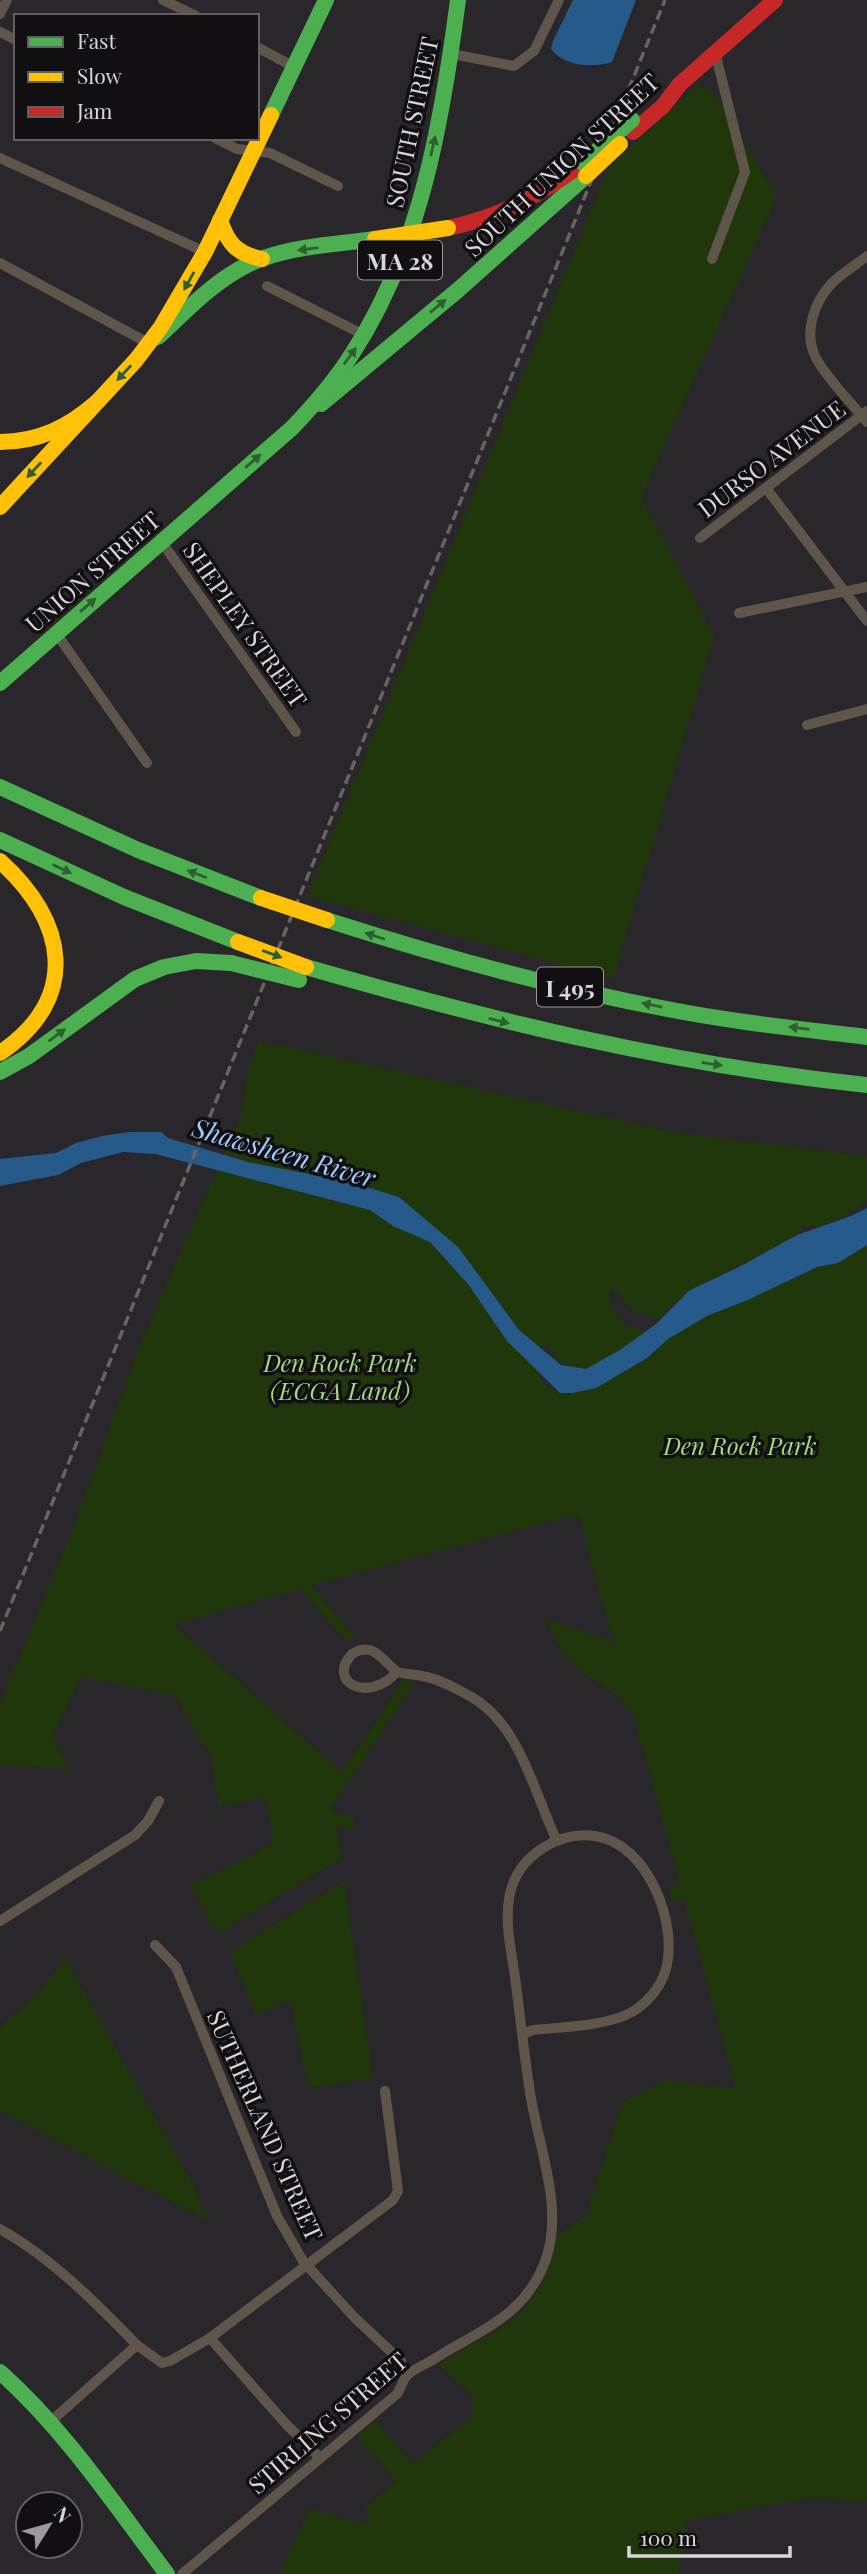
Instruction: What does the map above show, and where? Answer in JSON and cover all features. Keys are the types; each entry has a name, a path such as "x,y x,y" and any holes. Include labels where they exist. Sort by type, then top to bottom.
{"main road":[{"path":"259,139 326,0"},
{"name":"SOUTH STREET","path":"292,428 331,383 364,335 396,272 421,198 452,54 458,0"},
{"name":"SOUTH UNION STREET","path":"215,494 458,290 584,169 632,126 663,106 680,84 775,0"},
{"path":"150,344 205,252 258,140"},
{"path":"0,507 150,344 207,293 246,266 262,259 297,251 479,223 508,212 584,169"},
{"path":"220,220 232,248 248,257 262,259"},
{"path":"0,442 27,441 46,436 77,418 97,402"},
{"name":"UNION STREET","path":"0,683 215,494"},
{"name":"I 495","path":"0,787 138,850 261,898 423,951 619,999 719,1018 867,1037"},
{"path":"0,840 124,897 238,942 303,973"},
{"path":"0,861 25,885 37,902 50,931 56,961 53,993 41,1017 24,1037 0,1053"},
{"path":"0,1072 35,1052 141,975 170,964 212,960 303,973"},
{"name":"I 495","path":"303,973 372,1000 433,1004 620,1049 792,1077 867,1085"},
{"path":"0,2372 26,2395 50,2422 167,2574"}],"street":[{"path":"0,13 7,0"},
{"path":"163,0 191,14"},
{"path":"452,54 514,65 534,51 559,0"},
{"path":"259,48 294,67"},
{"path":"712,259 745,172 715,52"},
{"path":"219,140 237,149 270,153 338,186"},
{"path":"0,158 205,252"},
{"path":"865,416 816,359 811,344 810,325 815,308 833,282 867,256"},
{"path":"0,263 150,344"},
{"path":"267,286 364,335"},
{"name":"DURSO AVENUE","path":"700,538 865,416"},
{"path":"766,488 867,621"},
{"name":"SHEPLEY STREET","path":"161,541 296,732"},
{"path":"738,613 867,587"},
{"path":"56,633 147,763"},
{"path":"807,725 867,709"},
{"path":"397,1672 387,1683 372,1689 359,1689 345,1676 344,1668 352,1654 365,1648 376,1652 397,1672 427,1676 471,1696 499,1720 518,1749 557,1841"},
{"path":"0,1921 135,1835 148,1821 159,1801"},
{"name":"STIRLING STREET","path":"182,2574 397,2394 407,2376 509,2314 528,2292 545,2260 552,2228 552,2213 530,2093 508,1930 510,1894 517,1874 530,1857 545,1845 571,1837 595,1836 613,1842 639,1860 655,1889 668,1929 665,1973 649,1999 631,2013 612,2019 533,2030 523,2034"},
{"name":"SUTHERLAND STREET","path":"155,1945 176,1967 277,2216 294,2248 354,2317 401,2361 407,2376"},
{"path":"0,2229 17,2239 93,2299 137,2345 162,2363 170,2361 210,2338 393,2200 398,2191 385,2091"},
{"path":"210,2338 285,2423 320,2458"},
{"path":"50,2422 137,2345"}],"green space":[{"path":"698,85 714,94 777,196 641,497 714,636 613,979 307,896 609,167"},
{"name":"Den Rock Park (ECGA Land)","path":"259,1041 678,1133 867,1156 867,1202 824,1228 804,1226 792,1241 707,1281 675,1303 658,1320 654,1320 650,1313 632,1310 610,1288 609,1301 624,1324 647,1332 641,1339 589,1372 555,1361 553,1352 547,1346 532,1345 542,1382 551,1389 566,1394 595,1388 651,1355 668,1339 702,1318 818,1267 838,1263 867,1246 867,2501 810,2498 687,2520 680,2570 677,2574 280,2574 309,2509 368,2525 370,2517 364,2509 396,2481 357,2437 376,2421 413,2464 473,2416 472,2396 439,2365 503,2326 516,2316 536,2293 550,2265 557,2235 586,2216 622,2103 664,2080 736,2089 684,1898 673,1902 668,1887 680,1883 634,1717 619,1697 582,1672 562,1651 545,1619 606,1639 614,1645 578,1514 311,1585 355,1637 346,1641 300,1589 173,1624 342,1772 402,1682 415,1682 330,1810 354,1819 352,1831 336,1826 341,1858 218,1934 190,1885 249,1857 274,1841 265,1797 219,1807 211,1757 174,1695 81,1677 52,1737 71,1769 0,1765 0,1703 72,1531 141,1342 241,1115 249,1066"},
{"path":"344,1881 373,2078 308,2088 291,2000 256,2015 230,1952"},
{"path":"65,1958 193,2185 208,2221 0,2111 0,2029 40,1991"}],"water":[{"path":"573,0 636,0 612,62 596,65 571,63 551,49"},
{"name":"Shawsheen River","path":"129,1132 161,1132 168,1138 248,1162 350,1182 399,1197 458,1247 519,1330 561,1365 586,1369 620,1350 656,1324 690,1290 797,1235 867,1208 867,1245 838,1263 817,1267 707,1316 668,1339 647,1358 596,1388 560,1393 507,1341 468,1284 430,1242 393,1226 370,1210 155,1154 123,1152 81,1163 58,1175 0,1186 0,1159 56,1153 76,1143"}],"railway":[{"path":"0,1631 665,0"}],"traffic: fast":[{"path":"271,115 326,0"},
{"path":"0,683 292,428 345,364 376,313 412,228 436,138 458,0"},
{"path":"583,163 632,120"},
{"path":"321,404 458,290 586,176"},
{"path":"158,337 211,288 247,265 293,250 375,239"},
{"path":"0,787 138,850 261,898"},
{"path":"0,840 124,897 238,942"},
{"path":"327,920 496,970 581,991 717,1018 867,1037"},
{"path":"0,1072 29,1056 135,979 164,967 196,961 231,963"},
{"path":"231,963 299,980"},
{"path":"306,967 584,1039 724,1066 867,1085"},
{"path":"0,2372 68,2443 167,2574"}],"traffic: slow":[{"path":"259,140 271,115"},
{"path":"0,507 136,360 161,327 205,252 259,140"},
{"path":"586,176 620,144"},
{"path":"220,220 226,236 235,247 262,259"},
{"path":"375,239 448,228"},
{"path":"0,442 40,436 64,426 97,402"},
{"path":"0,861 23,884 40,909 51,934 56,959 53,984 44,1008 26,1031 0,1053"},
{"path":"261,898 327,920"},
{"path":"238,942 306,967"}],"traffic: jam":[{"path":"633,132 663,106 680,84 775,0"},
{"path":"448,228 485,218 519,203 552,185 583,163"}],"park label":[{"name":"Den Rock Park","path":"740,1445"}]}
